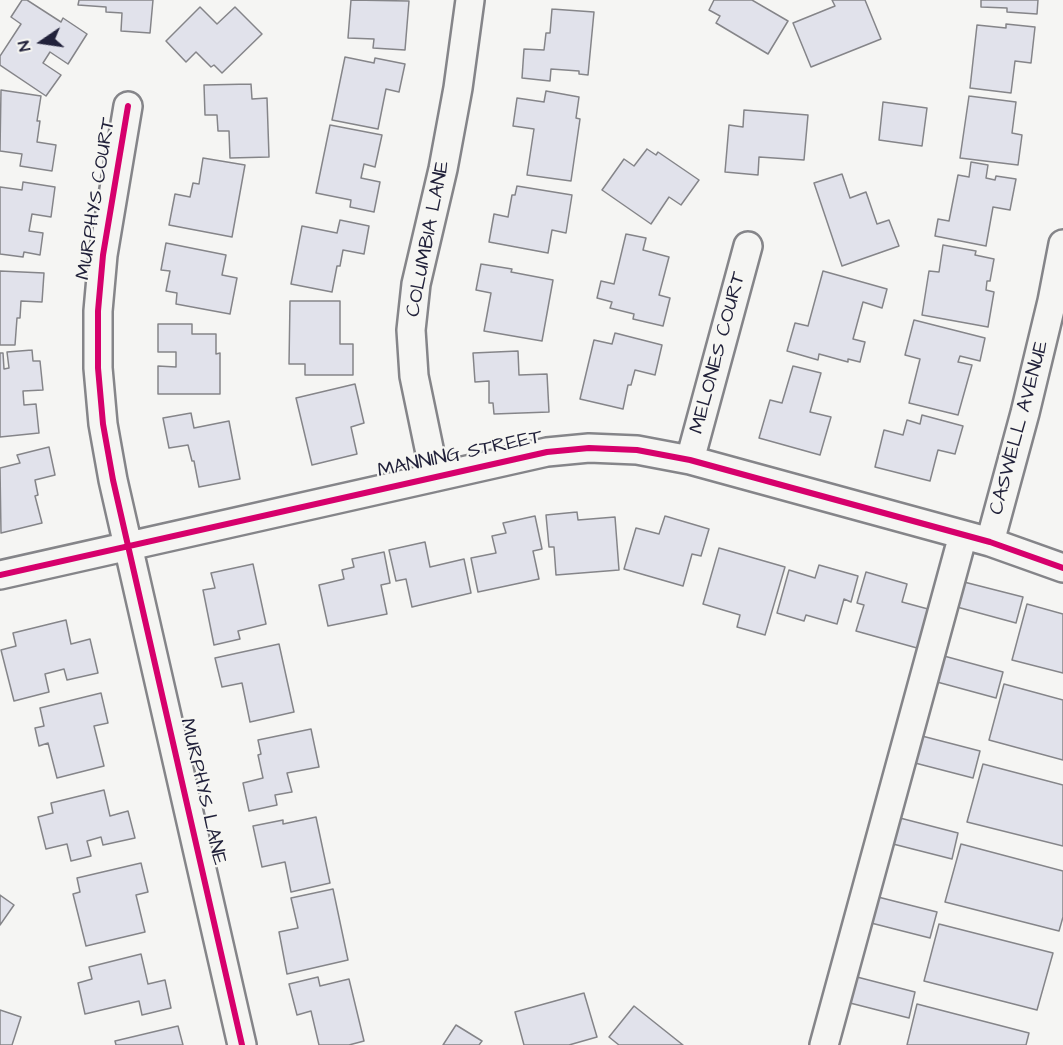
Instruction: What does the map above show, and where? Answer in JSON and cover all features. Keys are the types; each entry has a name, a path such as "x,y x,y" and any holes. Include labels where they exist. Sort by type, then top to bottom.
{"street":[{"name":"COLUMBIA LANE","path":"435,477 414,376 411,330 416,284 443,169 458,88 470,0"},
{"name":"MURPHYS COURT","path":"128,106 103,255 98,311 98,368 113,480 129,546"},
{"name":"CASWELL AVENUE","path":"990,542 1030,391 1063,244"},
{"name":"MELONES COURT","path":"690,460 748,246"},
{"name":"MANNING STREET","path":"0,575 547,452 589,448 637,450 690,460 990,542 1063,568"},
{"path":"824,1045 963,535"},
{"name":"MURPHYS LANE","path":"129,546 242,1045"}],"building":[{"path":"22,0 27,0 61,22 63,18 87,34 68,64 50,52 43,63 61,75 46,96 0,65 0,56 21,24 11,17"},
{"path":"79,0 153,0 150,33 121,31 122,13 106,12 106,7 78,5"},
{"path":"351,0 409,1 405,50 373,48 374,39 348,38"},
{"path":"714,0 752,0 788,21 768,54 716,23 720,16 709,10"},
{"path":"832,0 865,0 881,39 811,67 793,23 835,6"},
{"path":"981,0 1038,0 1037,14 1007,12 1007,8 981,7"},
{"path":"200,7 217,24 235,7 262,34 222,73 214,65 211,67 196,52 186,62 166,41"},
{"path":"552,9 594,12 588,75 579,74 579,71 551,69 550,81 522,78 524,49 544,50 546,33 550,33"},
{"path":"1006,24 1035,27 1031,63 1015,61 1011,93 970,88 977,25 1006,28"},
{"path":"345,57 374,63 375,58 405,64 399,92 386,89 378,129 332,120"},
{"path":"251,84 252,99 267,98 269,157 230,158 229,131 218,131 217,115 205,115 204,85"},
{"path":"1,90 41,96 37,121 40,121 37,142 56,145 52,171 20,166 22,154 0,151"},
{"path":"546,91 579,97 576,118 580,119 571,181 527,175 534,129 513,126 517,98 544,102"},
{"path":"969,96 1016,102 1012,133 1022,135 1018,165 960,158"},
{"path":"883,102 927,108 922,146 879,140"},
{"path":"744,110 808,115 804,160 759,157 758,175 725,172 729,125 743,127"},
{"path":"330,125 382,135 375,167 364,164 361,178 380,182 374,212 350,207 351,200 316,193"},
{"path":"647,149 656,155 658,152 699,180 681,205 669,197 651,224 602,190 624,159 634,166"},
{"path":"203,158 245,165 232,237 169,225 175,194 190,197 193,183 199,184"},
{"path":"971,162 988,165 986,178 995,180 996,176 1016,179 1010,210 993,207 986,246 935,236 938,219 949,221 958,175 969,177"},
{"path":"842,174 850,198 866,192 877,224 889,220 899,246 842,266 814,183"},
{"path":"23,182 55,187 51,217 32,214 29,231 43,233 40,255 24,252 23,257 0,254 0,187 22,190"},
{"path":"517,186 572,195 566,233 552,230 548,253 489,242 494,214 508,217 512,195 515,195"},
{"path":"340,220 369,226 364,254 343,250 332,292 291,284 302,226 337,233"},
{"path":"626,234 646,238 643,250 669,257 659,295 670,298 663,326 633,319 634,314 610,308 612,302 597,298 601,281 614,284"},
{"path":"166,243 226,255 222,275 237,278 230,314 176,304 177,293 166,291 170,271 161,270"},
{"path":"943,245 976,251 975,255 994,259 986,290 994,292 988,327 922,315 929,271 939,272"},
{"path":"481,264 512,269 511,272 553,280 542,341 484,331 491,293 476,290"},
{"path":"0,271 44,273 42,302 21,301 15,345 0,345"},
{"path":"823,271 887,289 882,308 863,302 853,339 865,342 860,362 848,359 848,362 819,354 818,360 787,351 795,323 808,326"},
{"path":"290,301 340,301 340,344 353,344 353,375 305,375 305,364 289,364"},
{"path":"914,320 985,338 980,361 960,356 958,362 972,365 958,415 909,403 920,359 905,355"},
{"path":"158,324 192,324 192,334 216,334 216,354 220,353 220,394 158,394 158,366 176,367 176,352 158,352"},
{"path":"615,333 662,345 655,375 635,370 631,385 628,385 623,409 580,399 594,340 612,344"},
{"path":"32,350 33,361 40,361 43,390 23,391 24,405 36,404 39,433 0,437 0,353 3,353 4,369 9,368 7,352"},
{"path":"518,351 519,375 547,374 549,412 494,414 493,403 489,403 489,381 475,382 473,353"},
{"path":"793,366 821,373 810,412 831,417 820,455 759,438 770,400 782,403"},
{"path":"355,384 364,423 351,427 357,454 312,465 296,398"},
{"path":"191,413 194,428 229,421 240,479 199,487 188,445 169,448 163,418"},
{"path":"922,415 963,426 955,454 938,450 930,481 875,467 884,430 903,435 907,420 920,424"},
{"path":"49,447 55,475 35,480 38,495 35,496 42,523 1,533 0,468 20,463 17,455"},
{"path":"577,512 578,520 615,517 619,570 556,575 554,547 549,547 546,515"},
{"path":"535,516 542,549 533,551 539,579 478,592 471,558 496,553 492,536 506,533 503,523"},
{"path":"665,516 709,529 701,556 692,554 683,586 624,569 636,528 659,534"},
{"path":"425,542 430,567 464,559 471,593 412,607 406,579 396,581 389,550"},
{"path":"719,548 785,567 765,635 737,627 740,615 703,604"},
{"path":"384,552 390,583 381,585 387,614 328,626 319,585 344,579 342,570 354,567 352,559"},
{"path":"253,564 266,624 238,631 240,639 214,645 203,590 215,588 211,573"},
{"path":"819,565 858,576 851,602 844,599 837,624 806,615 804,621 777,613 789,570 815,578"},
{"path":"866,572 907,584 902,602 928,609 917,648 856,631 864,605 857,603"},
{"path":"964,582 1023,597 1016,623 957,607"},
{"path":"1027,604 1063,614 1063,673 1012,660"},
{"path":"66,620 71,644 90,639 98,673 67,680 64,669 45,674 49,692 14,701 1,650 16,646 13,633"},
{"path":"279,644 294,712 250,722 242,683 222,687 215,658"},
{"path":"944,656 1003,672 996,698 937,682"},
{"path":"1004,684 1063,700 1063,760 989,740"},
{"path":"101,693 108,723 94,726 104,766 57,778 48,743 39,746 35,728 44,726 40,708"},
{"path":"311,729 319,767 287,773 292,792 275,795 277,805 249,811 243,783 263,778 258,755 261,754 258,740"},
{"path":"922,736 980,751 973,778 915,763"},
{"path":"983,764 1063,785 1063,846 967,822"},
{"path":"104,790 110,816 128,811 135,838 103,845 101,837 87,841 91,856 71,861 67,844 46,849 38,817 53,813 51,803"},
{"path":"316,817 330,883 291,892 285,862 262,867 253,826 283,820 283,824"},
{"path":"900,818 958,833 952,859 893,844"},
{"path":"961,844 1063,871 1063,917 1059,931 945,902"},
{"path":"141,863 148,892 136,895 145,932 86,946 73,894 80,892 77,878"},
{"path":"333,889 348,960 287,974 279,932 298,928 291,898"},
{"path":"0,895 14,905 0,925"},
{"path":"878,897 937,912 930,938 871,923"},
{"path":"939,924 1053,953 1037,1010 924,981"},
{"path":"141,954 148,984 165,980 171,1008 142,1015 139,1001 85,1014 78,983 92,979 89,967"},
{"path":"318,977 320,986 349,979 364,1041 349,1045 319,1045 311,1011 297,1015 289,984"},
{"path":"857,977 915,992 909,1018 850,1003"},
{"path":"584,993 597,1037 569,1045 524,1045 515,1012"},
{"path":"917,1004 1029,1033 1026,1045 907,1045"},
{"path":"634,1006 683,1045 619,1045 609,1037"},
{"path":"0,1010 21,1017 12,1045 0,1045"},
{"path":"456,1025 482,1041 479,1045 443,1045"},
{"path":"178,1026 183,1045 116,1045 115,1041"}],"cycle path":[{"path":"128,106 103,255 98,311 98,368 103,424 113,480 242,1045"},
{"path":"0,575 547,452 589,448 637,450 690,460 990,542 1063,568"}]}
